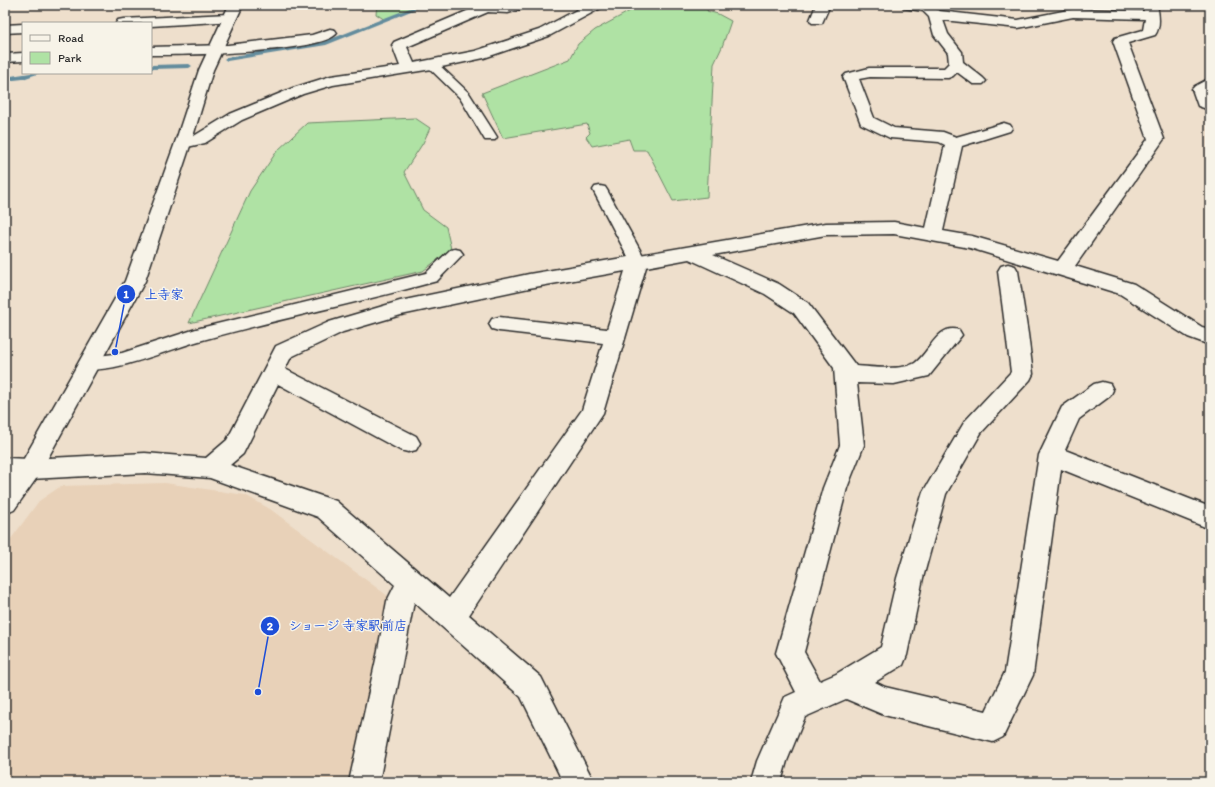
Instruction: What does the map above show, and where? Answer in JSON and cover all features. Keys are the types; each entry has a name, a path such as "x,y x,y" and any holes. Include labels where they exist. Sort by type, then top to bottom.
{"street":[{"path":"409,69 399,45 486,8 508,9 518,5"},
{"path":"183,143 199,140 236,116 298,91 331,81 432,65 506,47 544,32 596,5"},
{"path":"817,20 823,5"},
{"path":"909,5 927,8 935,15 941,35 955,52 956,64 948,73 869,72 851,78 867,121 890,133 943,137 954,143 1004,128"},
{"path":"935,15 1018,24 1073,13 1151,10 1150,32 1120,41 1134,75 1156,139 1062,270"},
{"path":"132,22 233,11"},
{"path":"5,503 17,468 88,363 135,280 183,143 206,70 233,11"},
{"path":"5,29 22,28"},
{"path":"152,51 215,49 315,39 330,33"},
{"path":"5,58 22,57"},
{"path":"956,64 978,81"},
{"path":"1210,82 1200,89 1204,103 1210,106"},
{"path":"933,236 954,143"},
{"path":"210,468 235,447 283,352 336,327 408,307 529,280 826,229 894,228 972,242 1128,289 1195,332 1210,337"},
{"path":"689,252 772,288 801,308 845,366 852,445 835,488 790,653 814,698"},
{"path":"452,617 592,413 638,261"},
{"path":"766,782 772,762 795,707 846,684 893,655 910,578 935,492 973,427 1022,374 1018,334 1008,271"},
{"path":"499,324 615,337"},
{"path":"846,374 894,376 920,370 952,335"},
{"path":"273,372 408,443"},
{"path":"846,684 884,701 993,727 1020,675 1051,455 1070,413 1102,390"},
{"path":"1051,455 1210,518"},
{"path":"17,468 145,463 210,468 327,509 531,686 579,782"},
{"path":"364,782 391,655 400,602 411,582"}],"lane":[{"path":"432,65 465,96 490,137"},
{"path":"600,190 638,261"},
{"path":"88,363 122,359 196,335 431,277 455,254"}],"shaded area":[{"path":"165,483 245,495 270,509 396,602 357,782 5,782 5,547 39,501 61,486"}],"green space":[{"path":"377,5 420,5 385,20 376,14"},
{"path":"641,5 709,5 707,11 718,14 731,21 714,64 707,197 673,201 647,150 633,150 629,139 592,146 586,137 590,133 587,124 503,138 482,93 570,59 578,44 595,30"},
{"path":"415,118 430,128 423,143 404,172 423,210 446,227 451,249 423,271 189,323 250,191 277,151 307,123"}],"waterway":[{"path":"227,59 324,44 423,5"},
{"path":"152,67 189,66"},
{"path":"5,79 34,74"}],"place":[{"name":"上寺家","path":"115,352"},
{"name":"ショージ 寺家駅前店","path":"258,692"}]}
